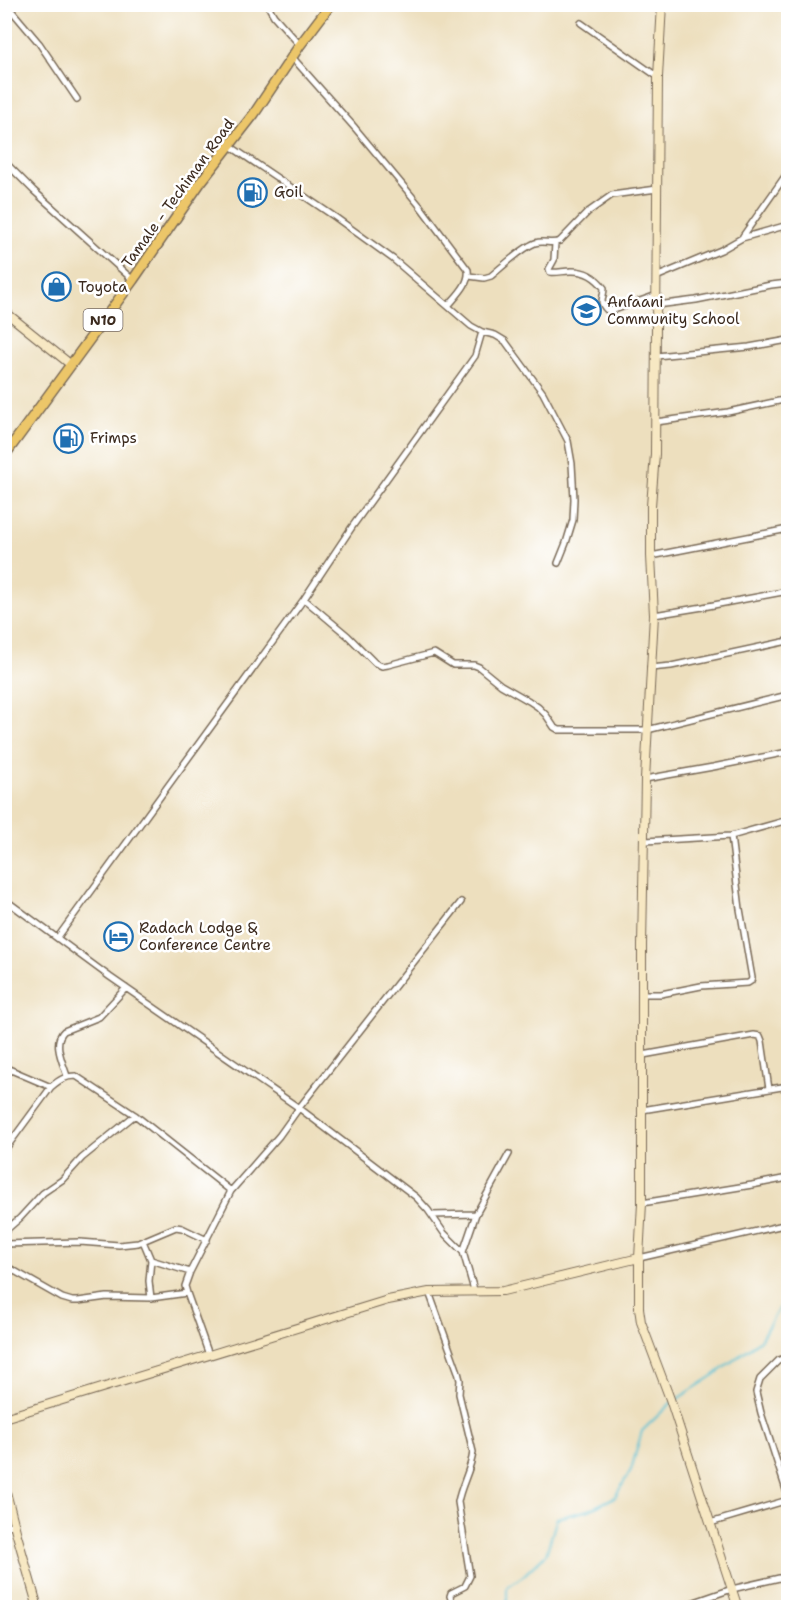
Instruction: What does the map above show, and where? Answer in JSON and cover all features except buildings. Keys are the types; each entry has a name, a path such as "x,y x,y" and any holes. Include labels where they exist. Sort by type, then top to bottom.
{"highway":[{"name":"Tamale - Techiman Road","path":"4,456 331,4"}],"street":[{"path":"6,4 39,43 77,99"},
{"path":"267,4 274,16 300,45"},
{"path":"662,4 658,77 656,454 651,506 654,615 645,779 642,945 642,1203 638,1297 641,1322 670,1398 738,1608"},
{"path":"581,23 658,77"},
{"path":"292,57 420,206 468,270 469,276 462,289 448,306"},
{"path":"230,146 383,252 471,326 482,332 495,334 505,341 543,393 568,441 572,464 573,520 558,564"},
{"path":"4,161 133,280"},
{"path":"742,238 789,172"},
{"path":"469,276 484,278 491,276 532,244 542,241 555,243 560,241 588,212 612,195 657,189"},
{"path":"656,277 721,250 742,238 789,225"},
{"path":"555,243 554,260 549,269 550,272 571,271 590,275 604,288 601,301 607,310 614,310 657,295"},
{"path":"657,305 789,283"},
{"path":"4,310 70,364"},
{"path":"57,937 304,599 475,356 482,332"},
{"path":"656,356 749,347 789,340"},
{"path":"656,422 728,412 789,399"},
{"path":"651,556 789,529"},
{"path":"654,615 789,591"},
{"path":"304,599 348,636 375,663 382,666 434,653 453,665 474,665 501,685 538,707 559,730 647,730 789,695"},
{"path":"650,668 671,666 789,641"},
{"path":"645,779 789,752"},
{"path":"645,841 731,837 789,820"},
{"path":"643,994 661,994 701,986 751,981 731,837"},
{"path":"4,899 126,988 299,1108 416,1197 444,1233 463,1252 474,1290"},
{"path":"209,1355 187,1293 186,1281 231,1191 279,1136 461,902"},
{"path":"67,1076 58,1043 60,1034 99,1017 126,988"},
{"path":"643,1055 754,1035 760,1036 769,1089"},
{"path":"4,1067 51,1087"},
{"path":"4,1151 51,1087 67,1076 76,1076 135,1115 231,1191"},
{"path":"642,1110 789,1086"},
{"path":"4,1232 43,1193 62,1180 82,1158 135,1115"},
{"path":"463,1252 476,1214 509,1154"},
{"path":"642,1203 789,1178"},
{"path":"432,1215 476,1214"},
{"path":"4,1418 388,1300 429,1292 474,1290 488,1292 520,1287 639,1257 789,1224"},
{"path":"4,1244 80,1242 119,1245 143,1241 176,1227 207,1240"},
{"path":"143,1241 151,1260 149,1281 151,1298"},
{"path":"151,1260 190,1272"},
{"path":"4,1265 62,1298 72,1301 107,1296 151,1298 187,1293"},
{"path":"429,1292 458,1372 459,1394 473,1452 458,1502 470,1576 465,1586 451,1593 454,1608"},
{"path":"710,1523 789,1498 756,1392 760,1379 779,1360 789,1357"},
{"path":"4,1484 38,1608"},
{"path":"4,1527 15,1524"},
{"path":"677,1608 732,1589 789,1576"}],"waterway":[{"path":"507,1608 507,1587 523,1576 546,1554 557,1518 589,1510 615,1497 631,1470 642,1431 671,1403 713,1376 760,1340 788,1293"}],"place":[{"name":"Goil","path":"253,192"},
{"name":"Toyota","path":"57,287"},
{"name":"Anfaani Community School","path":"586,311"},
{"name":"Frimps","path":"69,438"},
{"name":"Radach Lodge & Conference Centre","path":"118,937"}]}
